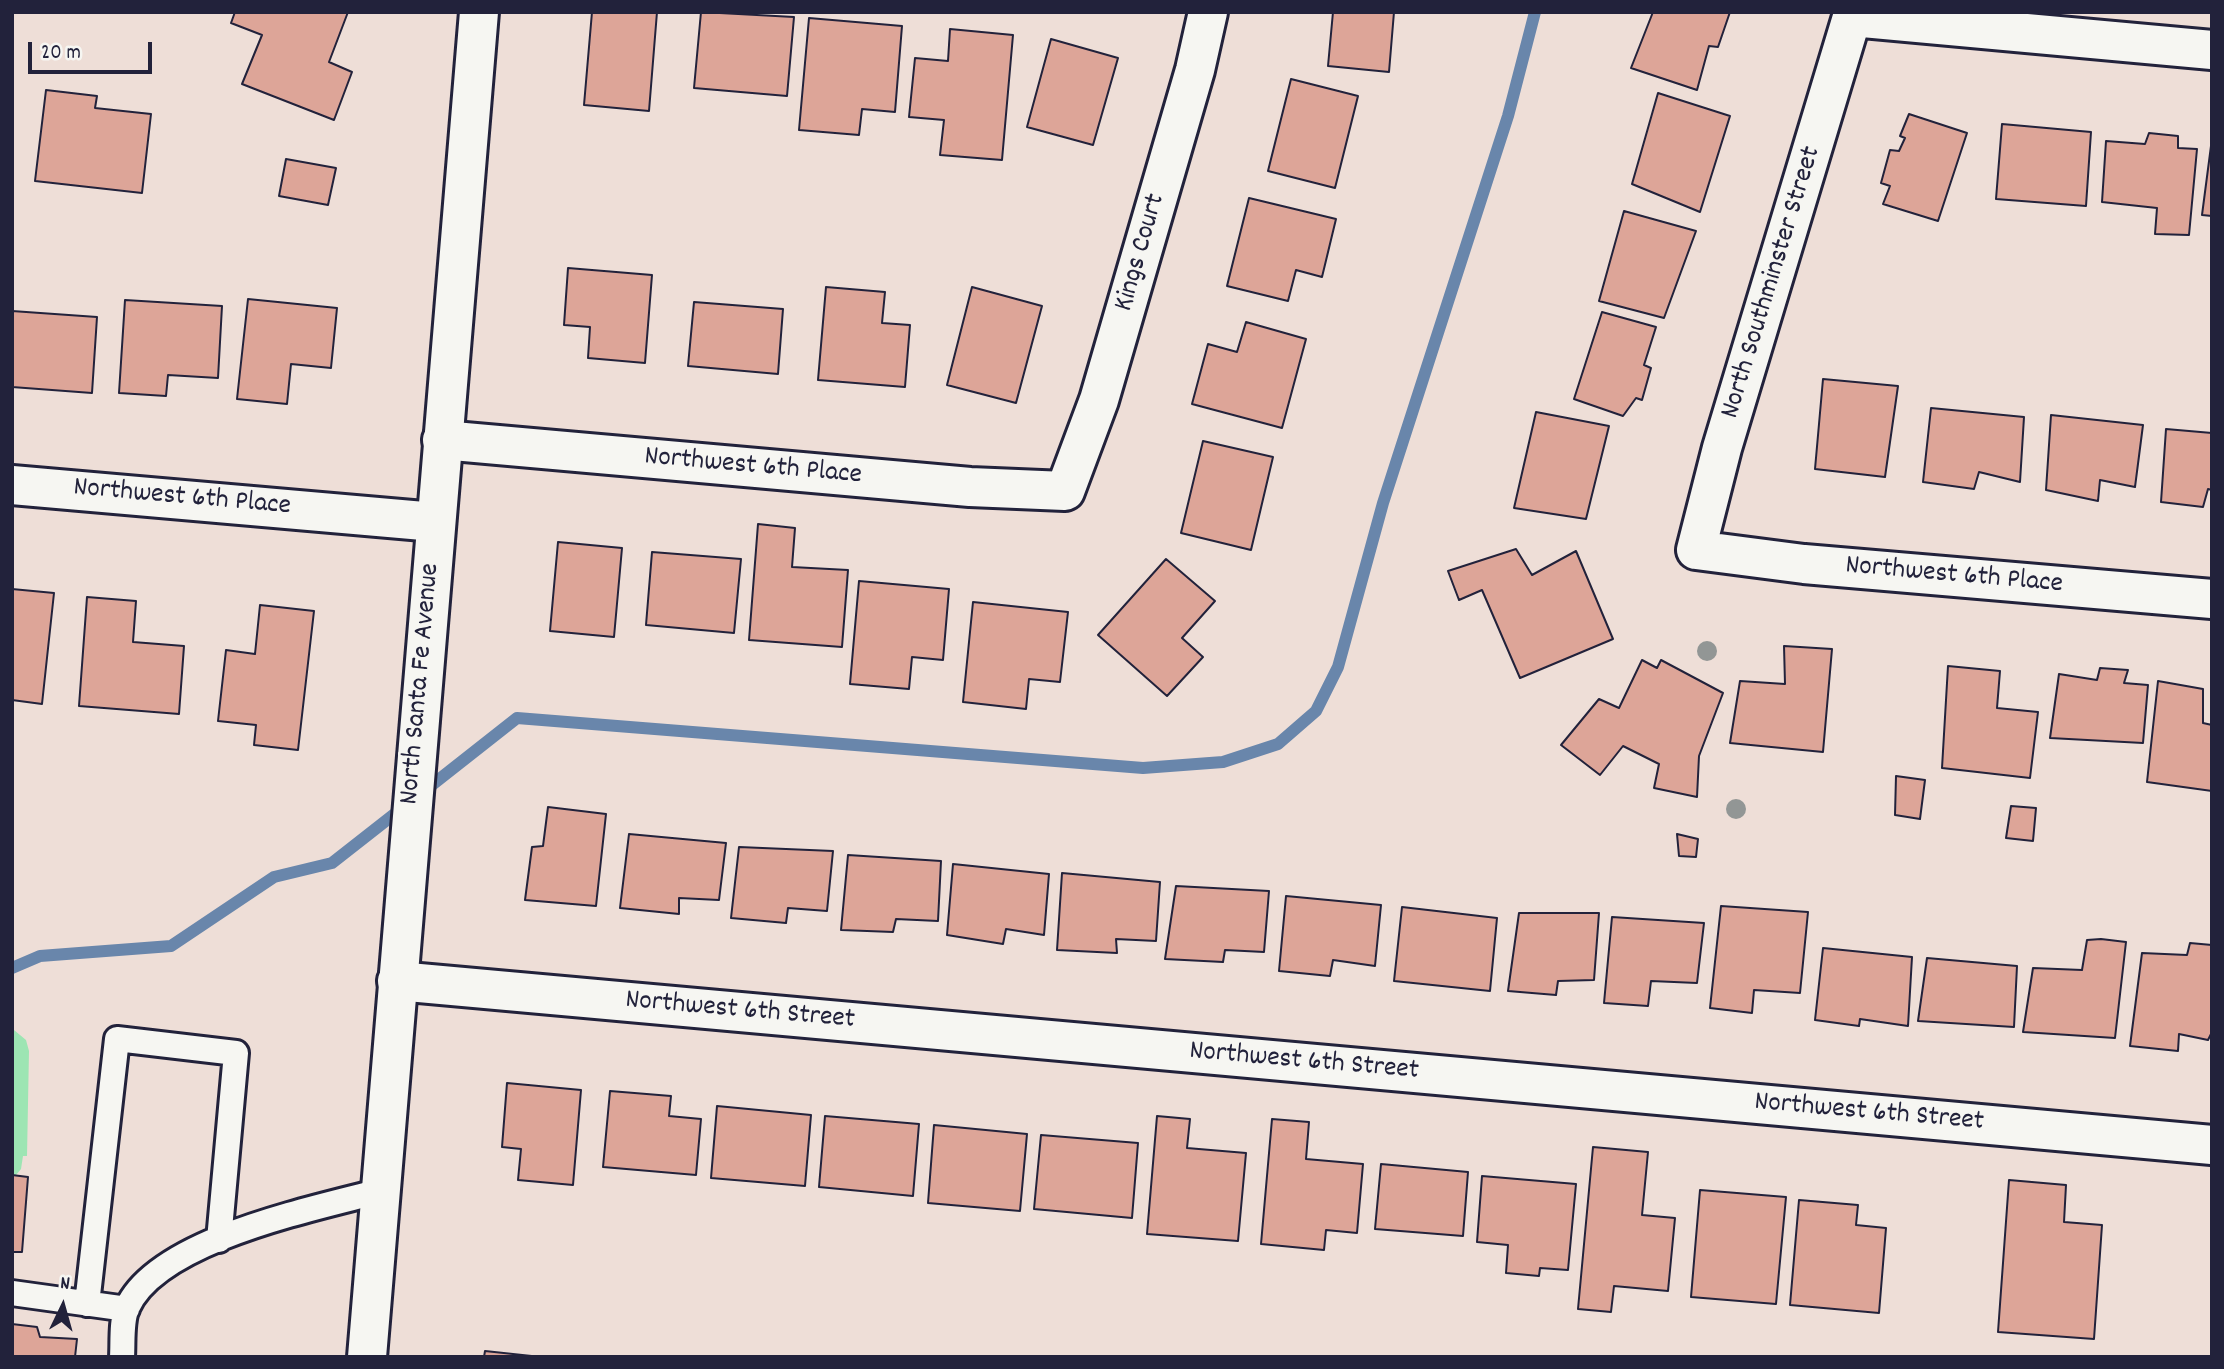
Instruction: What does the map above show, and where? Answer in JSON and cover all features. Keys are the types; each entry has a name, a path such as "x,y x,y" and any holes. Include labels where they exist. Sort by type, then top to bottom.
{"street":[{"name":"North Santa Fe Avenue","path":"367,1357 479,12"},
{"name":"Kings Court","path":"1065,491 1099,400 1195,70 1208,12"},
{"name":"North Southminster Street","path":"1696,550 1722,448 1836,81 1852,17 2212,50"},
{"name":"Northwest 6th Place","path":"442,440 970,487 1065,491"},
{"name":"Northwest 6th Place","path":"12,485 435,522"},
{"name":"Northwest 6th Place","path":"1696,550 1804,564 2212,599"},
{"name":"Northwest 6th Street","path":"397,981 2212,1145"}],"lane":[{"path":"87,1304 117,1040 236,1053 219,1240"},
{"path":"122,1357 127,1309 156,1271 240,1230 380,1191"},
{"path":"12,1293 127,1309"}],"green space":[{"path":"14,1030 26,1040 29,1051 27,1156 23,1156 21,1169 16,1175 12,1175"}],"building":[{"path":"235,12 348,12 329,62 352,72 334,120 242,84 262,35 231,23"},
{"path":"592,12 657,12 649,111 584,105"},
{"path":"701,12 794,17 787,96 694,88"},
{"path":"1333,12 1394,12 1389,72 1328,66"},
{"path":"1653,12 1730,12 1718,47 1709,46 1697,90 1631,68"},
{"path":"809,18 902,26 895,112 862,109 859,135 799,130"},
{"path":"950,29 1013,35 1002,160 940,155 944,120 909,117 915,58 948,61"},
{"path":"1051,39 1118,58 1093,145 1027,127"},
{"path":"1291,79 1358,96 1335,188 1268,171"},
{"path":"46,90 97,96 95,108 151,114 142,193 35,181"},
{"path":"1658,93 1730,116 1700,212 1632,184"},
{"path":"1909,114 1967,133 1938,221 1883,204 1890,186 1881,183 1890,150 1899,151 1905,138 1900,136"},
{"path":"2002,124 2091,132 2086,206 1996,199"},
{"path":"2149,133 2178,136 2178,148 2197,149 2189,235 2155,234 2157,208 2102,202 2106,141 2145,144"},
{"path":"2212,146 2212,216 2202,215"},
{"path":"286,159 336,168 328,205 279,196"},
{"path":"1249,198 1336,219 1322,277 1296,270 1288,301 1227,286"},
{"path":"1624,211 1696,231 1664,318 1599,301"},
{"path":"568,268 652,275 645,363 588,358 590,327 564,325"},
{"path":"826,287 885,292 882,323 910,325 905,387 818,380"},
{"path":"972,287 1042,306 1016,403 947,385"},
{"path":"248,299 337,308 331,368 291,364 287,404 237,399"},
{"path":"125,300 222,306 218,378 168,375 166,396 119,393"},
{"path":"694,302 783,309 778,374 688,366"},
{"path":"12,311 97,317 92,393 12,387"},
{"path":"1602,312 1656,327 1644,365 1651,368 1642,400 1636,398 1623,416 1574,399"},
{"path":"1246,322 1306,339 1282,428 1192,404 1208,344 1237,352"},
{"path":"1823,379 1898,386 1885,477 1815,469"},
{"path":"1931,408 2024,417 2020,482 1979,472 1974,489 1923,482"},
{"path":"1536,412 1609,426 1586,519 1514,508"},
{"path":"2051,415 2143,425 2135,487 2100,480 2098,501 2046,490"},
{"path":"2166,429 2212,433 2212,490 2208,489 2203,507 2161,502"},
{"path":"1203,441 1273,457 1251,550 1181,533"},
{"path":"758,524 795,528 792,567 848,570 842,647 749,640"},
{"path":"558,542 622,548 614,637 550,631"},
{"path":"1516,549 1532,575 1576,551 1613,639 1520,678 1482,590 1459,600 1448,571"},
{"path":"652,552 741,559 734,633 646,625"},
{"path":"1166,559 1215,601 1182,638 1203,657 1167,696 1098,635"},
{"path":"859,581 949,589 943,660 912,657 909,689 850,684"},
{"path":"12,589 54,593 42,704 12,700"},
{"path":"87,597 136,601 133,642 184,646 179,714 79,706"},
{"path":"973,602 1068,612 1060,682 1029,679 1026,709 963,702"},
{"path":"260,605 314,611 298,750 254,745 256,725 218,721 226,650 255,654"},
{"path":"1784,646 1832,649 1823,752 1730,743 1740,681 1785,684"},
{"path":"1642,660 1657,668 1661,660 1723,693 1699,756 1697,797 1654,788 1659,764 1623,746 1600,775 1561,745 1599,699 1619,708"},
{"path":"1948,666 2000,671 1997,708 2038,712 2030,778 1942,768"},
{"path":"2100,668 2128,670 2124,683 2148,685 2143,743 2050,738 2059,674 2097,680"},
{"path":"2158,681 2203,689 2203,723 2212,725 2212,791 2147,782"},
{"path":"1896,776 1925,780 1920,819 1895,815"},
{"path":"2011,806 2036,808 2033,841 2006,838"},
{"path":"548,807 606,814 596,906 525,900 532,847 543,846"},
{"path":"629,834 726,843 719,900 679,898 679,914 620,908"},
{"path":"1677,834 1698,839 1696,857 1679,856"},
{"path":"739,847 833,851 827,911 788,908 786,923 731,918"},
{"path":"848,855 941,861 938,921 896,919 893,932 841,930"},
{"path":"953,864 1049,874 1044,935 1006,929 1003,944 947,935"},
{"path":"1062,873 1160,882 1156,941 1116,939 1117,953 1057,950"},
{"path":"1176,886 1269,891 1264,952 1225,950 1223,962 1165,959"},
{"path":"1286,896 1381,905 1375,966 1333,960 1330,976 1279,971"},
{"path":"1721,906 1808,912 1800,993 1754,990 1752,1013 1710,1008"},
{"path":"1402,907 1497,918 1490,991 1394,981"},
{"path":"1519,913 1599,913 1594,980 1558,981 1556,995 1508,991"},
{"path":"1612,917 1704,923 1697,983 1651,981 1648,1006 1604,1003"},
{"path":"2087,940 2126,942 2115,1038 2023,1032 2033,968 2082,970"},
{"path":"2190,943 2212,945 2212,1032 2208,1040 2179,1034 2178,1051 2130,1046 2142,953 2187,955"},
{"path":"1823,948 1912,957 1908,1026 1860,1019 1859,1026 1815,1020"},
{"path":"1927,958 2017,966 2014,1027 1918,1021"},
{"path":"507,1083 581,1090 573,1185 518,1180 521,1149 502,1147"},
{"path":"610,1091 671,1096 669,1116 701,1119 696,1175 603,1167"},
{"path":"717,1106 811,1115 805,1186 711,1178"},
{"path":"825,1116 919,1124 913,1196 819,1187"},
{"path":"1157,1116 1190,1119 1187,1148 1246,1153 1238,1241 1147,1234"},
{"path":"1272,1119 1309,1122 1306,1159 1363,1164 1357,1233 1326,1230 1324,1250 1261,1244"},
{"path":"934,1125 1027,1134 1020,1211 928,1203"},
{"path":"1041,1135 1138,1143 1132,1218 1034,1209"},
{"path":"1593,1147 1648,1152 1642,1215 1675,1218 1668,1291 1614,1286 1611,1312 1578,1309"},
{"path":"1381,1164 1468,1172 1463,1236 1375,1229"},
{"path":"12,1175 28,1177 22,1252 12,1252"},
{"path":"1482,1176 1576,1184 1568,1270 1540,1268 1539,1276 1506,1273 1508,1245 1477,1242"},
{"path":"2009,1180 2066,1185 2064,1222 2102,1225 2094,1339 1998,1332"},
{"path":"1700,1190 1786,1197 1776,1304 1691,1297"},
{"path":"1799,1200 1858,1205 1856,1225 1886,1228 1879,1313 1790,1305"},
{"path":"12,1324 37,1327 40,1337 77,1339 75,1357 12,1357"},
{"path":"485,1351 541,1357 484,1357"}],"waterway":[{"path":"423,792 517,718 1143,768 1223,762 1278,744 1316,711 1338,667 1383,503 1508,116 1535,12"},
{"path":"12,968 40,956 171,946 274,877 332,863 406,805"}]}
